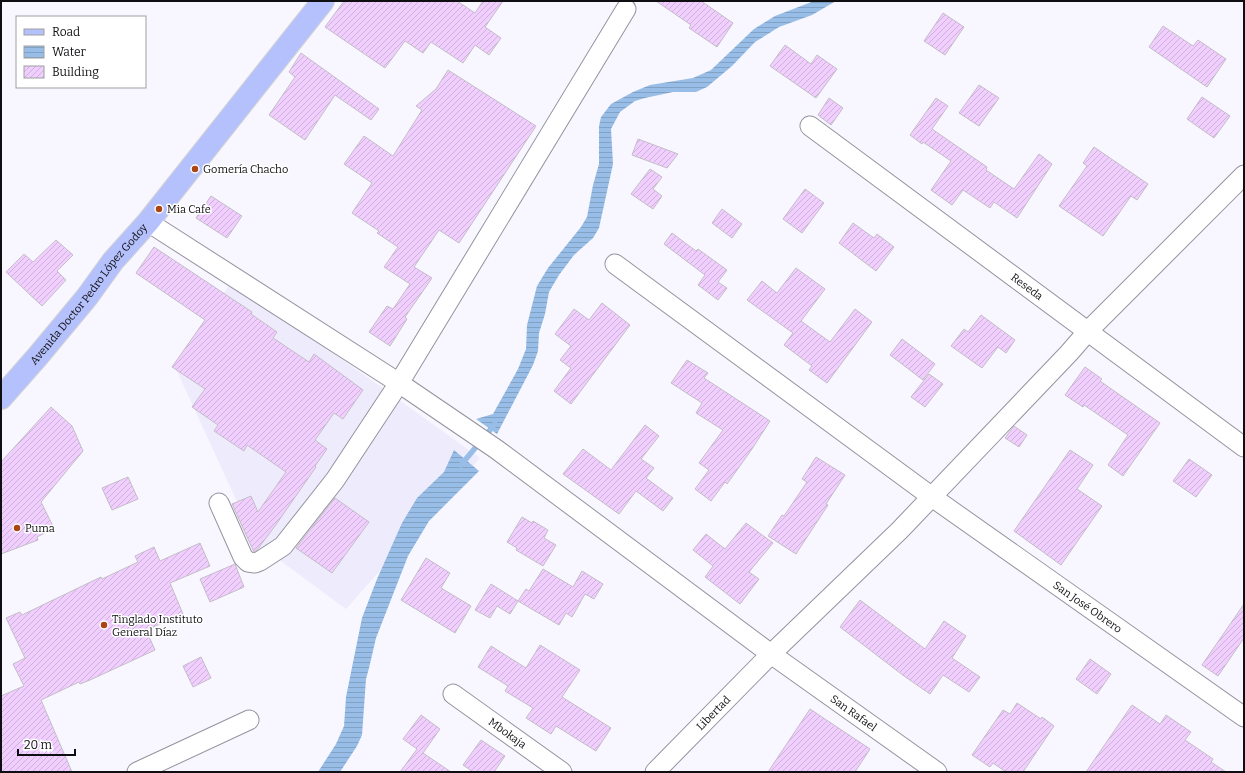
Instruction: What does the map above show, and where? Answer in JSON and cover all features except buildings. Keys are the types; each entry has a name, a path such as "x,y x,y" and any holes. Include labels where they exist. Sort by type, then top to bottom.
{"main road":[{"name":"Avenida Doctor Pedro López Godoy","path":"1,398 82,303 113,261 148,222 323,1"}],"street":[{"path":"218,503 243,557 248,562 254,563 260,561 283,546 335,480 399,383 624,4"},
{"name":"Reseda","path":"810,126 1244,448"},
{"name":"Libertad","path":"655,772 771,654 932,498 1088,332 1244,175"},
{"name":"San Rafael","path":"148,222 399,383 496,449 771,654 937,772"},
{"name":"San José Obrero","path":"615,264 932,498 1244,717"},
{"name":"Mbokaja","path":"453,694 562,772"},
{"path":"137,772 249,720"}],"shaded area":[{"path":"231,282 480,458 346,609 274,556 262,556 176,369"}],"water":[{"path":"814,1 836,1 812,15 779,27 755,42 732,66 707,87 696,92 673,92 645,98 635,101 620,112 611,129 613,164 599,228 593,238 574,255 559,275 549,292 545,314 539,333 538,351 533,365 497,434 476,419 493,414 518,369 526,349 527,325 537,286 548,268 581,227 587,217 593,185 599,164 599,126 601,117 611,104 650,85 693,78 711,70 754,29 775,16"},
{"path":"454,450 479,471 429,521 408,556 376,638 366,679 362,735 357,746 340,772 318,772 336,744 344,726 346,697 362,618 377,579 402,523 417,498 444,472"}],"waterway":[{"path":"461,465 495,424"}],"place":[{"name":"Gomería Chacho","path":"195,169"},
{"name":"Mia Cafe","path":"159,209"},
{"name":"Puma","path":"17,528"},
{"name":"Tinglado Instituto General Díaz","path":"104,625"}]}
